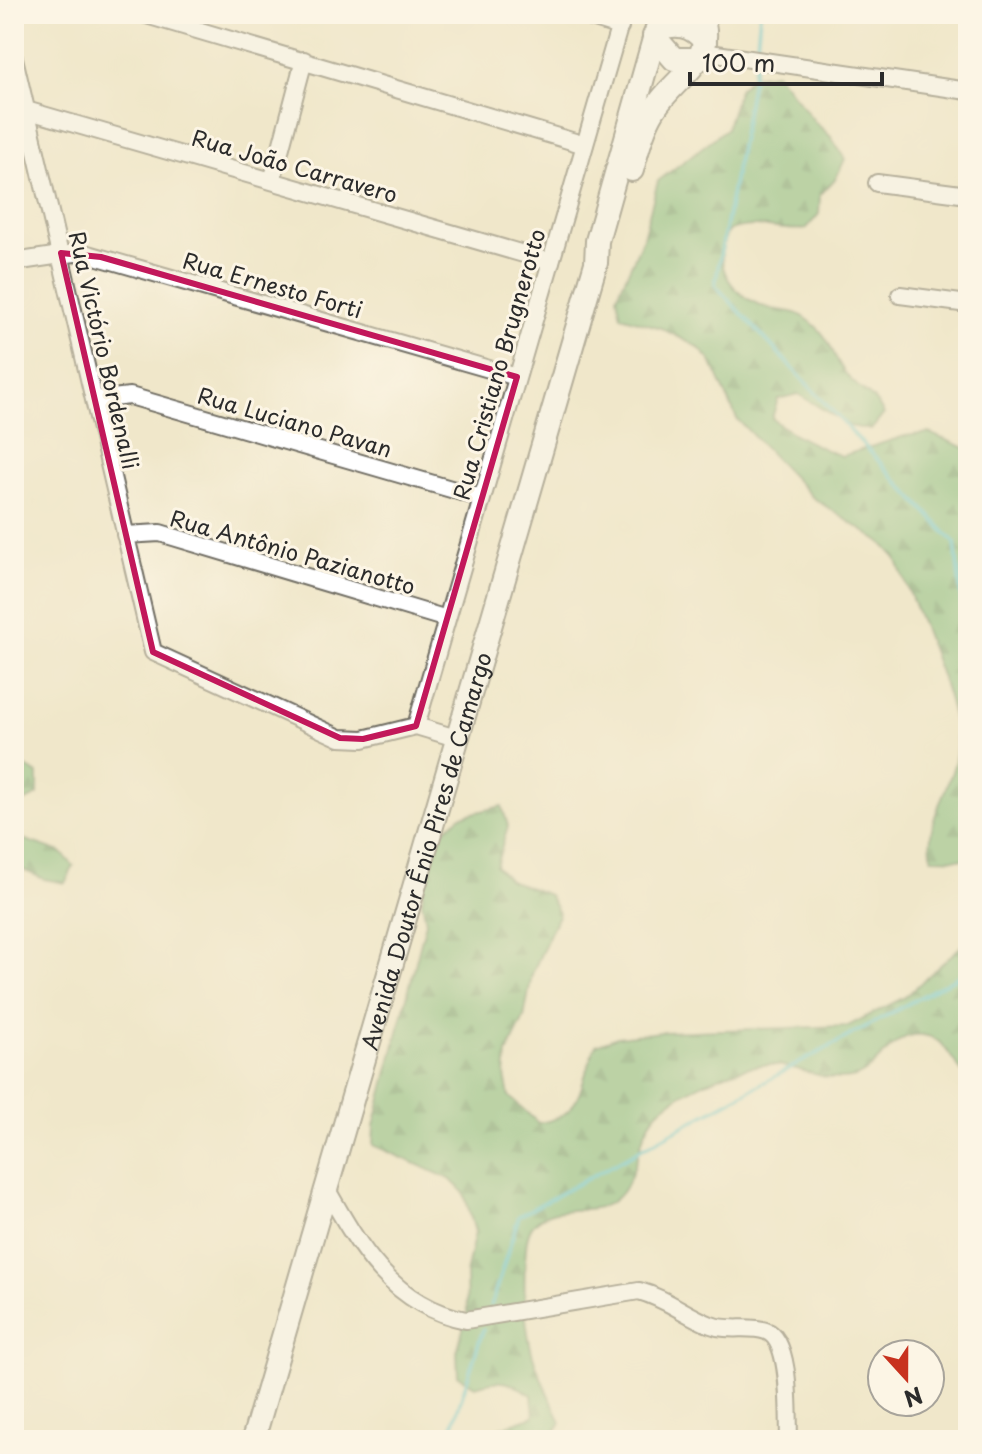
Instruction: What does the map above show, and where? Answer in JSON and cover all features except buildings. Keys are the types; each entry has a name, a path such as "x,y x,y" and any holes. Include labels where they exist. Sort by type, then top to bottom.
{"main road":[{"path":"701,14 703,51"},
{"path":"686,26 703,51 674,59 657,27 686,26"},
{"name":"Avenida Doutor Ênio Pires de Camargo","path":"253,1440 596,263 597,241 657,27"},
{"name":"Avenida Doutor Ênio Pires de Camargo","path":"596,263 610,245 649,118 663,96 703,51"}],"street":[{"path":"579,14 622,21"},
{"path":"146,15 585,145"},
{"name":"Rua Cristiano Brugnerotto","path":"416,726 622,21"},
{"path":"703,51 780,66 968,91"},
{"name":"Rua Victório Bordenalli","path":"14,58 153,652 340,738 363,739 416,726"},
{"path":"272,181 304,60"},
{"name":"Rua João Carravero","path":"26,110 551,262"},
{"path":"877,183 968,195"},
{"name":"Rua Ernesto Forti","path":"14,262 61,253 101,257 517,377"},
{"path":"900,295 968,304"},
{"name":"Rua Luciano Pavan","path":"94,400 130,396 482,498"},
{"name":"Rua Antônio Pazianotto","path":"125,535 160,533 447,619"},
{"path":"416,726 456,738"},
{"path":"326,1188 361,1251 395,1285 444,1316 466,1320 639,1291 666,1298 714,1327 764,1330 774,1335 780,1341 784,1358 789,1440"}],"highlighted area":[{"path":"61,253 101,257 517,377 416,726 363,739 340,738 153,652"}],"green space":[{"path":"776,73 831,137 845,159 836,178 820,195 819,214 806,229 749,226 728,231 723,245 724,269 729,280 747,298 772,309 798,314 815,326 846,374 875,401 884,414 871,430 850,426 798,394 778,399 772,418 805,440 842,456 905,436 929,433 968,449 968,859 932,858 930,843 935,815 955,760 955,727 933,653 896,558 883,544 812,497 737,419 711,361 698,347 661,328 621,316 617,296 642,241 658,181 726,129 739,89 752,76"},
{"path":"14,760 38,774 38,795 14,807"},
{"path":"502,806 508,826 496,866 509,880 549,895 559,913 532,974 524,1018 507,1053 505,1076 509,1096 538,1123 565,1114 573,1106 596,1045 617,1037 661,1032 848,1026 905,997 968,940 968,1078 934,1038 915,1035 895,1044 870,1068 851,1078 832,1078 775,1065 731,1072 682,1094 659,1111 645,1132 628,1181 613,1201 604,1206 550,1213 533,1225 526,1251 526,1312 532,1354 561,1423 551,1440 465,1440 534,1416 532,1395 511,1384 491,1382 475,1386 458,1376 457,1352 467,1314 466,1274 475,1232 464,1193 450,1179 373,1145 374,1126 426,922 422,901 430,842 461,816"},
{"path":"14,836 61,852 74,866 65,883 44,879 14,866"}],"waterway":[{"path":"756,55 760,14"},
{"path":"755,64 715,285 955,543 968,656"},
{"path":"491,1305 519,1216 968,971"},
{"path":"448,1440 483,1330"}]}
